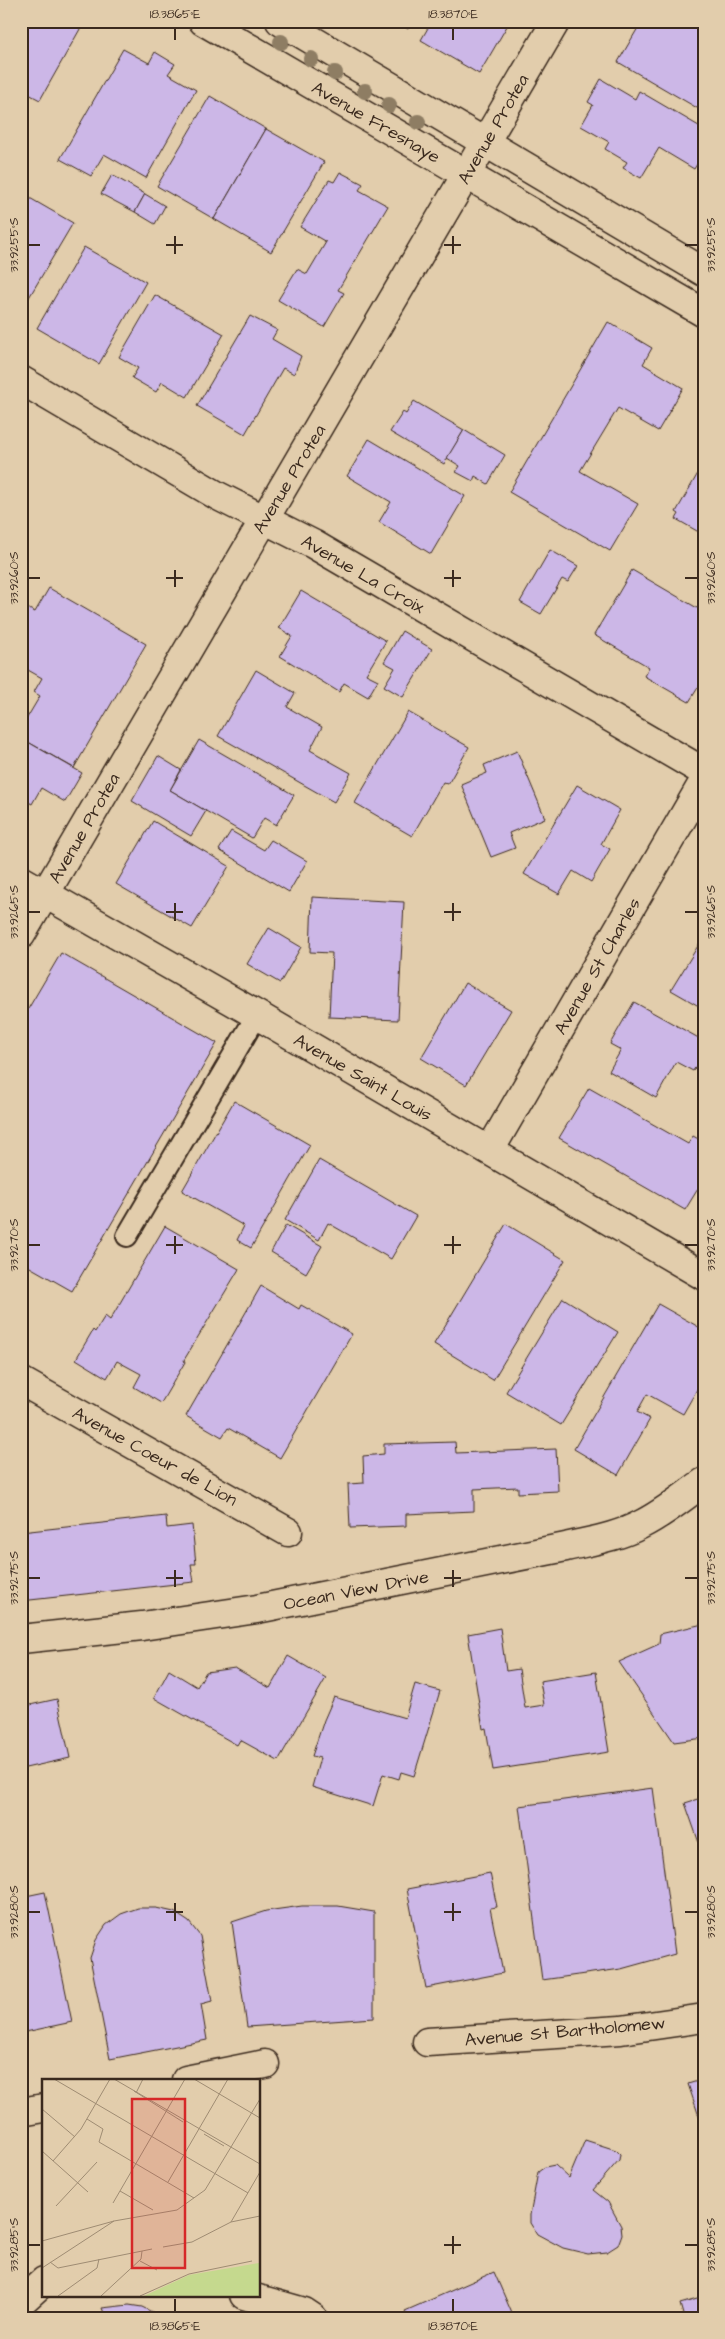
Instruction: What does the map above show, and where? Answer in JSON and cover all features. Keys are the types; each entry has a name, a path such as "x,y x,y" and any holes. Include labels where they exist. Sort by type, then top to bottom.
{"street":[{"name":"Avenue Fresnaye","path":"203,21 704,313"},
{"path":"280,21 704,272"},
{"name":"Avenue Protea","path":"21,935 556,21"},
{"name":"Avenue La Croix","path":"21,380 218,496 313,544 704,772"},
{"name":"Avenue St Charles","path":"490,1150 704,781"},
{"name":"Avenue Saint Louis","path":"21,880 258,1015 704,1276"},
{"name":"Avenue Coeur de Lion","path":"21,1381 288,1532"},
{"name":"Ocean View Drive","path":"21,1639 142,1626 257,1609 566,1547 613,1536 638,1526 656,1517 704,1482"},
{"name":"Avenue St Bartholomew","path":"427,2042 621,2030 704,2018"},
{"path":"191,2079 265,2064"},
{"path":"21,2112 42,2108"},
{"path":"21,2302 42,2283"},
{"path":"248,2296 304,2312 313,2318"}],"lane":[{"path":"127,1236 258,1015"}],"building":[{"path":"21,21 84,22 40,100 21,90"},
{"path":"395,21 413,21 408,29"},
{"path":"432,21 510,21 479,74 421,40"},
{"path":"642,21 696,21 704,26 704,112 618,62"},
{"path":"123,49 149,63 155,52 175,64 168,74 196,90 146,178 104,154 91,176 60,159"},
{"path":"601,79 635,99 639,91 704,129 704,153 694,169 659,148 641,178 623,168 627,162 605,149 609,142 581,126 593,105 588,102"},
{"path":"210,96 266,129 214,219 157,186"},
{"path":"266,129 324,162 271,252 214,219"},
{"path":"340,172 363,184 359,190 388,206 338,290 344,293 324,327 278,300 297,269 307,274 326,242 300,227 329,180 334,182"},
{"path":"112,175 145,194 135,212 101,194"},
{"path":"21,193 73,223 21,311"},
{"path":"145,194 165,206 155,224 135,212"},
{"path":"84,247 146,282 99,364 37,328"},
{"path":"155,295 224,334 187,397 162,382 156,392 132,378 138,368 119,357"},
{"path":"250,316 277,330 272,339 301,356 294,374 283,368 245,434 197,406"},
{"path":"608,322 652,348 643,364 683,388 658,431 618,408 580,471 638,504 610,551 509,492"},
{"path":"414,401 464,430 444,464 390,432 403,412 406,414"},
{"path":"464,430 505,455 488,484 475,476 473,481 456,472 460,466 447,458"},
{"path":"369,439 465,496 431,554 379,522 391,502 347,476"},
{"path":"701,468 704,470 704,535 676,519 679,514 676,512"},
{"path":"550,550 578,566 568,582 562,579 541,614 520,602"},
{"path":"632,570 704,612 704,678 689,702 644,676 649,667 594,635"},
{"path":"49,588 146,644 74,768 21,738 21,728 40,696 34,692 42,678 21,666 21,605 35,612"},
{"path":"301,591 386,641 366,674 378,680 368,697 344,683 339,692 280,656 292,636 279,628"},
{"path":"402,631 432,649 403,697 384,686 395,668 384,662"},
{"path":"256,670 295,693 287,707 322,727 310,750 351,773 334,802 218,736"},
{"path":"408,712 469,747 448,784 443,782 412,836 355,803"},
{"path":"21,738 82,773 65,802 41,788 32,804 21,798"},
{"path":"199,740 294,795 276,825 264,818 252,838 170,790"},
{"path":"517,751 545,818 509,833 515,848 491,857 461,784 487,773 484,765"},
{"path":"158,756 181,770 170,790 206,811 191,836 132,801"},
{"path":"577,785 620,810 601,844 610,849 591,882 573,871 559,894 524,874"},
{"path":"153,821 229,866 192,928 116,884"},
{"path":"231,831 264,850 271,840 307,861 289,892 219,850"},
{"path":"312,897 404,902 398,1020 329,1017 332,953 310,952"},
{"path":"269,928 301,947 280,983 247,964"},
{"path":"704,936 704,1009 671,990"},
{"path":"61,953 217,1043 72,1291 21,1262 21,1021"},
{"path":"465,983 511,1010 466,1085 421,1058"},
{"path":"634,1002 704,1041 704,1053 693,1071 676,1062 656,1098 609,1071 621,1050 610,1044"},
{"path":"589,1088 688,1144 693,1136 704,1142 704,1179 685,1210 559,1138"},
{"path":"234,1101 310,1145 251,1248 237,1240 244,1226 182,1191"},
{"path":"319,1160 416,1216 391,1259 328,1223 319,1240 285,1220"},
{"path":"506,1224 565,1260 493,1380 434,1344"},
{"path":"286,1225 322,1246 306,1273 271,1252"},
{"path":"165,1226 239,1269 184,1360 185,1362 161,1403 134,1387 141,1374 117,1361 107,1378 76,1359 93,1330 95,1332 105,1316 110,1320"},
{"path":"261,1286 299,1309 301,1305 352,1334 280,1458 228,1428 222,1437 186,1416"},
{"path":"563,1298 618,1332 561,1425 506,1392"},
{"path":"658,1304 704,1330 704,1386 700,1384 683,1414 647,1394 637,1412 650,1419 618,1475 574,1449"},
{"path":"455,1442 456,1453 556,1449 558,1491 518,1493 518,1487 474,1489 474,1511 406,1514 406,1526 350,1528 348,1484 364,1483 363,1456 384,1454 384,1444"},
{"path":"166,1516 167,1528 192,1525 196,1564 191,1564 194,1582 21,1601 21,1532"},
{"path":"701,1606 704,1611 704,1738 674,1742 619,1662 659,1644 660,1634 703,1624"},
{"path":"500,1628 506,1671 519,1669 525,1708 544,1705 540,1681 596,1672 609,1752 493,1770 486,1728 483,1729 468,1634"},
{"path":"288,1656 326,1678 278,1761 240,1740 237,1745 154,1698 169,1670 197,1687 206,1672 235,1668 270,1688"},
{"path":"415,1684 440,1691 414,1776 401,1772 399,1779 383,1774 373,1806 312,1787 320,1758 312,1756 334,1697 405,1718"},
{"path":"57,1699 70,1758 21,1769 21,1707"},
{"path":"653,1788 675,1954 621,1969 542,1980 519,1806"},
{"path":"704,1797 704,1857 685,1803"},
{"path":"490,1873 497,1907 490,1908 503,1973 426,1988 407,1889"},
{"path":"45,1892 72,2022 21,2033 21,1897"},
{"path":"302,1906 338,1906 374,1912 374,2018 247,2027 232,1922 266,1911"},
{"path":"138,1908 156,1908 174,1912 189,1922 200,1936 212,2001 201,2004 207,2040 110,2059 90,1958 96,1940 106,1925 121,1914"},
{"path":"704,2079 704,2131 688,2084"},
{"path":"585,2140 616,2150 620,2154 619,2160 593,2190 608,2202 621,2226 622,2234 618,2245 607,2252 588,2254 563,2248 537,2234 530,2223 538,2172 545,2167 555,2165 569,2178"},
{"path":"494,2272 514,2318 408,2318 405,2311"},
{"path":"704,2297 704,2318 684,2318 680,2304"},
{"path":"129,2305 142,2307 164,2318 106,2318 102,2308"}]}
